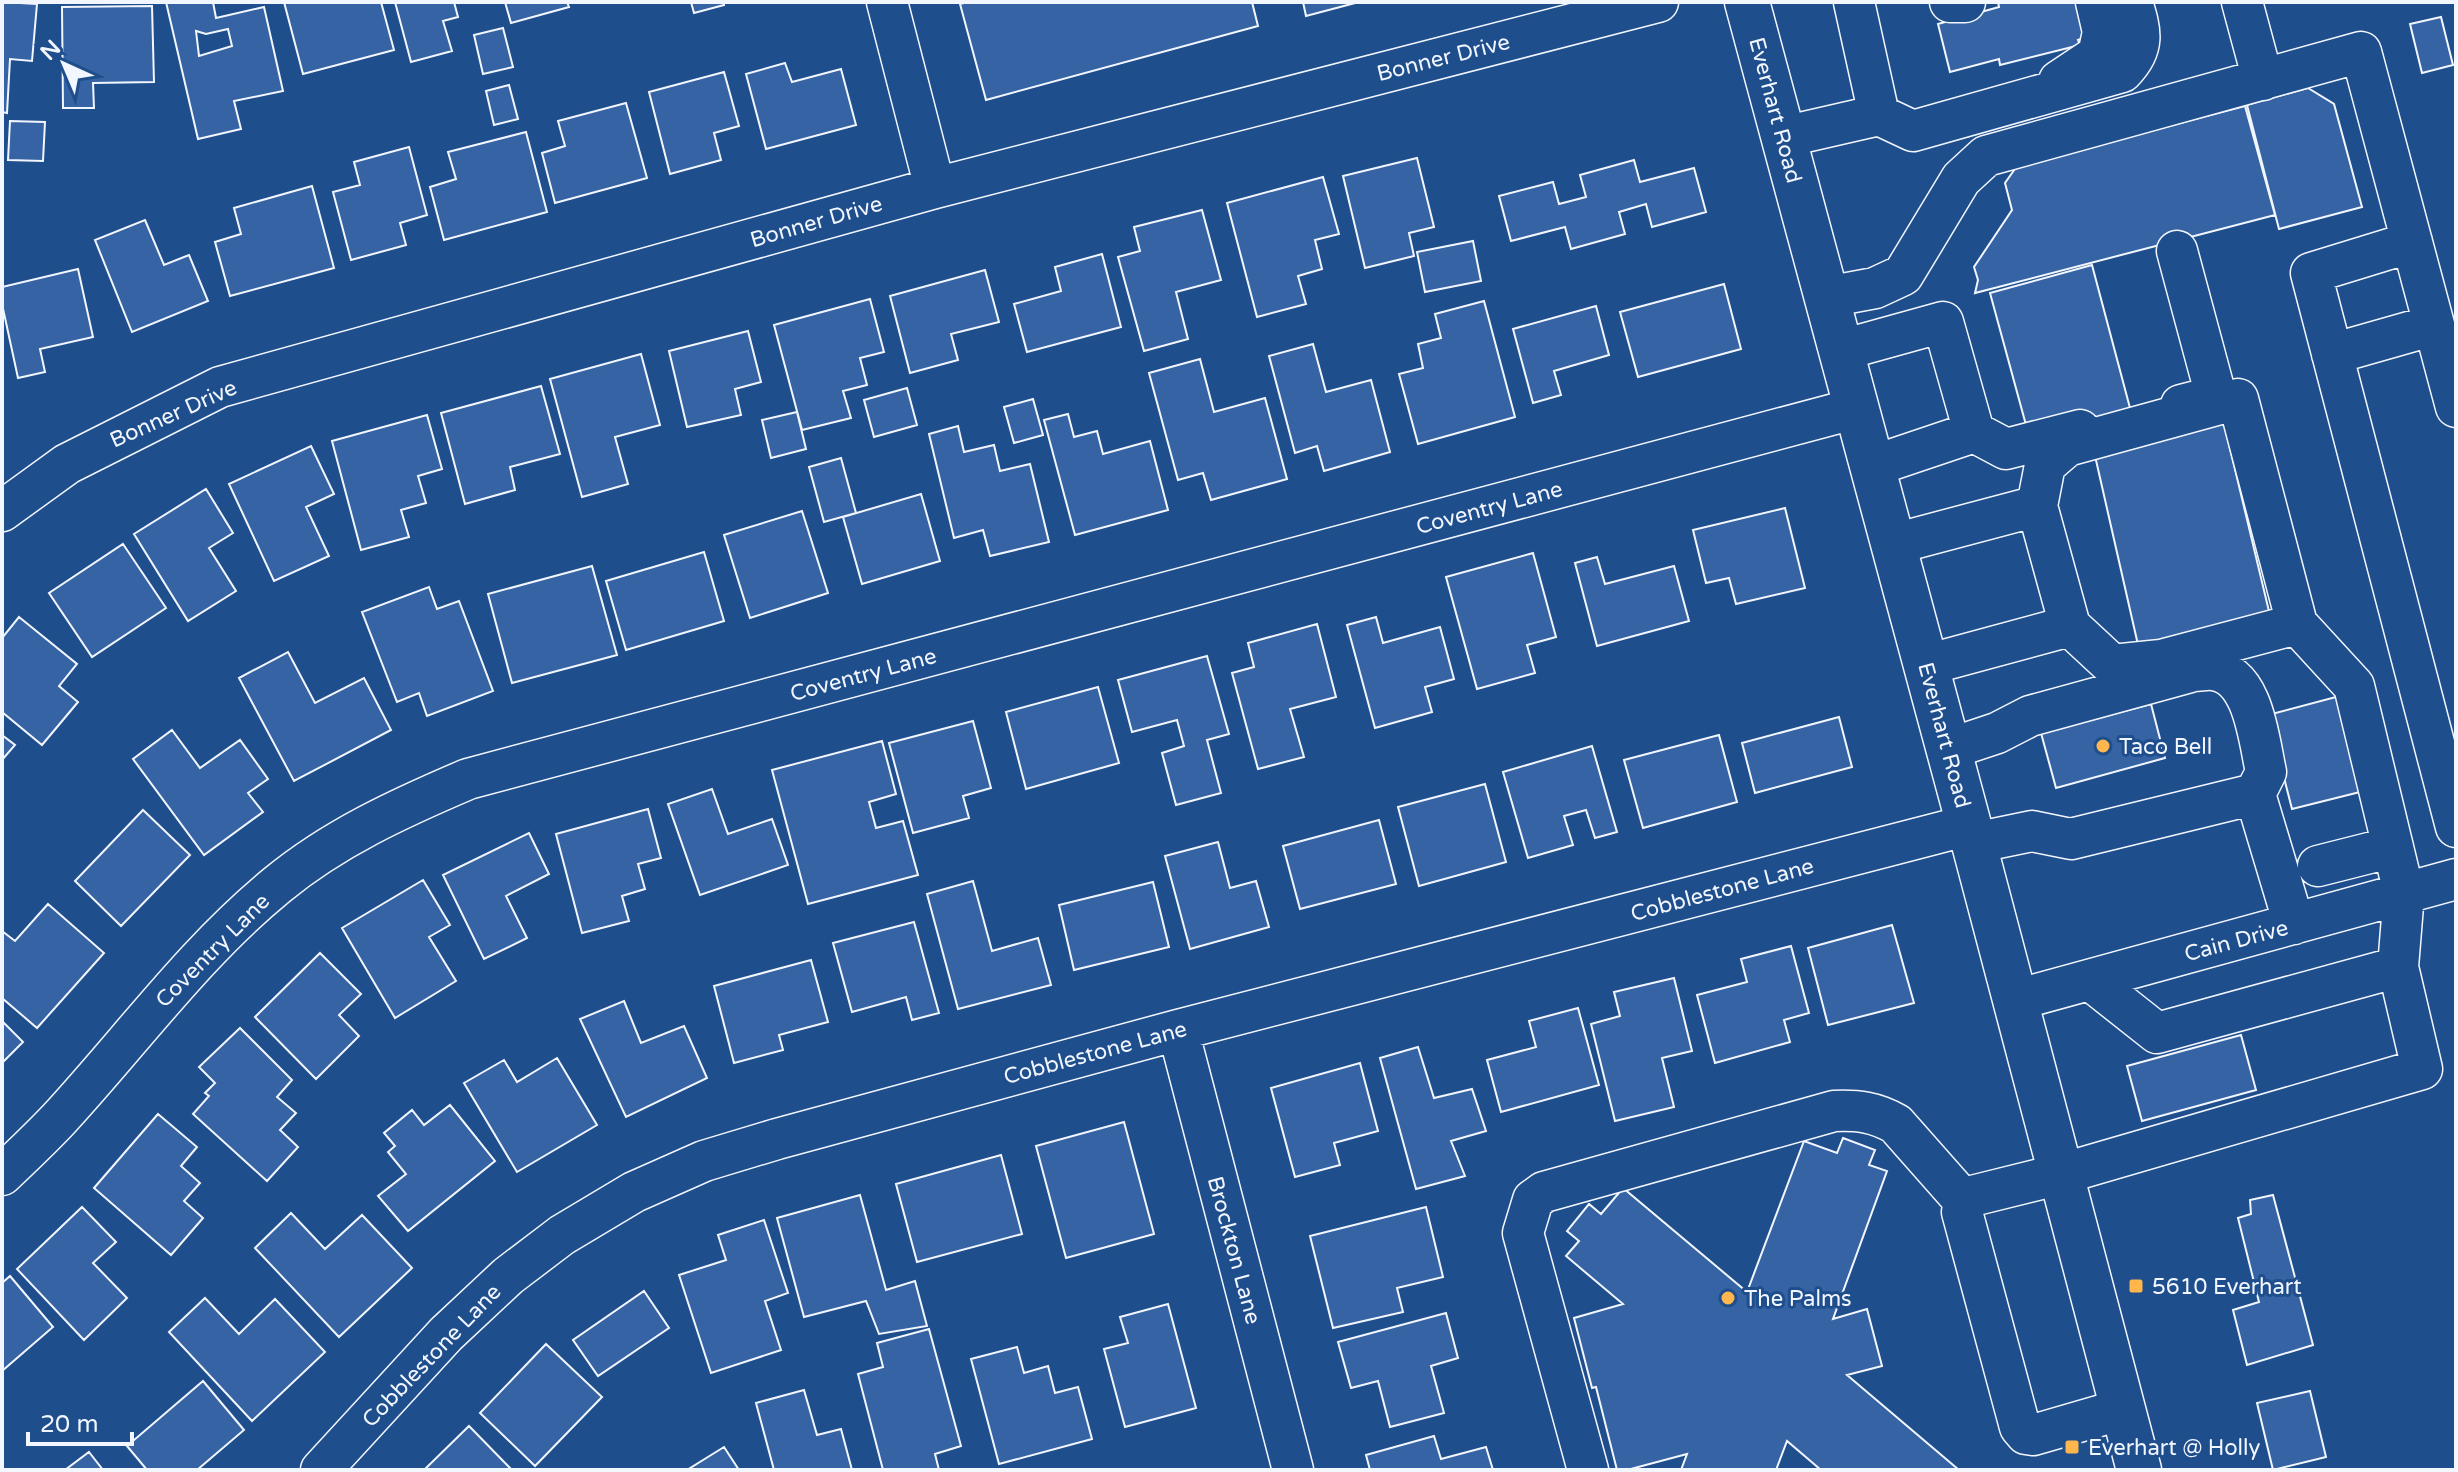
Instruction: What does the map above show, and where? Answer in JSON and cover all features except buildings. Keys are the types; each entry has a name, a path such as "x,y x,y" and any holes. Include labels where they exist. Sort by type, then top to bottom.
{"main road":[{"name":"Everhart Road","path":"1747,2 1972,834 2139,1470"}],"street":[{"path":"887,2 935,188"},
{"name":"Bonner Drive","path":"2,511 67,464 220,387 1532,18 1658,2"},
{"path":"1950,2 1965,2"},
{"path":"2039,95 2098,55 2103,32 2096,2"},
{"path":"1783,137 1879,115 1913,131 2122,72 2134,59 2141,32 2132,2"},
{"path":"2242,2 2263,80"},
{"path":"1865,5 1879,115"},
{"path":"1827,297 1875,288 1903,275 1961,179 1986,156 2361,52 2456,407"},
{"path":"2412,242 2311,273 2454,809"},
{"path":"1842,350 1943,322 1974,432 2006,449 2216,396 2177,251"},
{"path":"2332,354 2434,325"},
{"path":"2123,1409 2033,1435 2026,1434 2020,1427 1962,1212 1964,1201 1972,1196 2061,1174 2422,1069 2398,967 2404,893 2354,686 2297,624 2238,399 2067,446 2045,465 2037,506 2070,626 2112,665 2161,660 2297,624"},
{"name":"Coventry Lane","path":"2,1175 58,1119 218,937 279,884 337,843 392,812 455,785 1857,408"},
{"path":"1873,466 1974,432"},
{"path":"1894,544 2037,506"},
{"path":"1926,665 2070,626"},
{"path":"1949,749 1997,733 2030,716 2194,671 2216,670 2236,681 2247,693 2266,772 2255,794 2294,924"},
{"name":"Cobblestone Lane","path":"321,1470 446,1334 508,1276 562,1235 634,1192 704,1161 1178,1030 1972,834 2032,831 2071,839 2255,794"},
{"path":"2318,866 2393,847"},
{"name":"Cain Drive","path":"2016,1000 2456,879"},
{"path":"2090,980 2157,1033 2398,967"},
{"name":"Brockton Lane","path":"1178,1030 1284,1468"},
{"path":"1588,1470 1523,1233 1533,1200 1544,1192 1834,1111 1858,1110 1882,1116 1896,1124 1964,1201"}],"place":[{"name":"Taco Bell","path":"2103,746"},
{"name":"5610 Everhart","path":"2136,1286"},
{"name":"The Palms","path":"1728,1298"},
{"name":"Everhart @ Holly","path":"2072,1447"}]}
